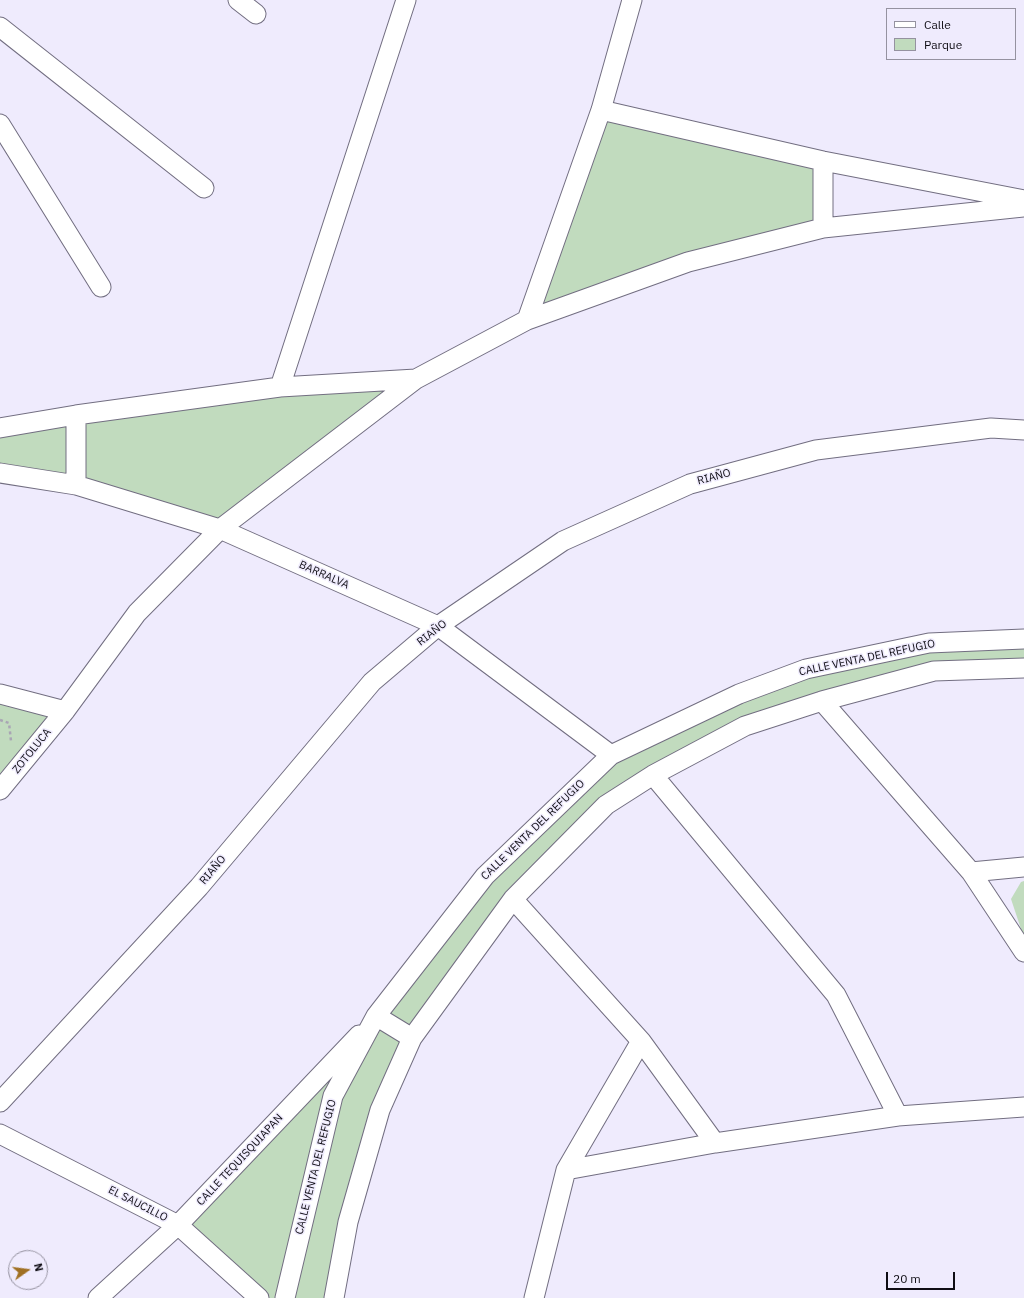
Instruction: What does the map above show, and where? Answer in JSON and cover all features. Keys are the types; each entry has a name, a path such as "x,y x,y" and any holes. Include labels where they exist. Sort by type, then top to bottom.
{"street":[{"path":"238,0 256,14"},
{"path":"280,388 406,0"},
{"path":"527,320 601,110 632,0"},
{"path":"0,27 204,188"},
{"path":"601,110 823,161 1024,200"},
{"path":"0,124 101,288"},
{"path":"823,161 824,228"},
{"path":"0,428 76,415 280,388 416,379 527,320 688,262 824,228 1024,207"},
{"name":"ZOTOLUCA","path":"0,790 65,711 137,613 220,529 416,379"},
{"path":"76,415 76,485"},
{"name":"RIAÑO","path":"0,1102 199,887 372,682 438,626 563,541 690,484 816,450 991,428 1024,430"},
{"name":"BARRALVA","path":"0,473 76,485 220,529 438,626 611,754"},
{"name":"CALLE VENTA DEL REFUGIO","path":"285,1298 333,1096 376,1016 485,876 611,754 739,694 806,669 929,643 1024,639"},
{"path":"334,1298 348,1222 380,1110 412,1038 513,899 606,805 653,775 745,726 822,701 934,671 1024,668"},
{"path":"0,694 65,711"},
{"path":"822,701 971,872 1024,952"},
{"path":"653,775 836,995 898,1116"},
{"path":"971,872 1024,867"},
{"path":"513,899 641,1041 715,1143"},
{"path":"376,1016 412,1038"},
{"name":"CALLE TEQUISQUIAPAN","path":"98,1298 178,1225 376,1016"},
{"path":"534,1298 566,1170 641,1041"},
{"path":"566,1170 715,1143 898,1116 1024,1107"},
{"name":"EL SAUCILLO","path":"0,1134 178,1225 259,1298"}],"path":[{"path":"0,720 9,723 12,740 8,745"}],"green space":[{"path":"601,110 823,161 823,228 527,320"},
{"path":"416,379 220,529 0,473 0,428"},
{"path":"1024,639 1024,668 934,671 822,701 653,775 513,899 412,1038 380,1111 334,1298 259,1298 178,1225 376,1016 485,876 611,755 806,669"},
{"path":"0,694 65,711 0,790"},
{"path":"1024,881 1024,938 1011,899 1021,882"}]}
